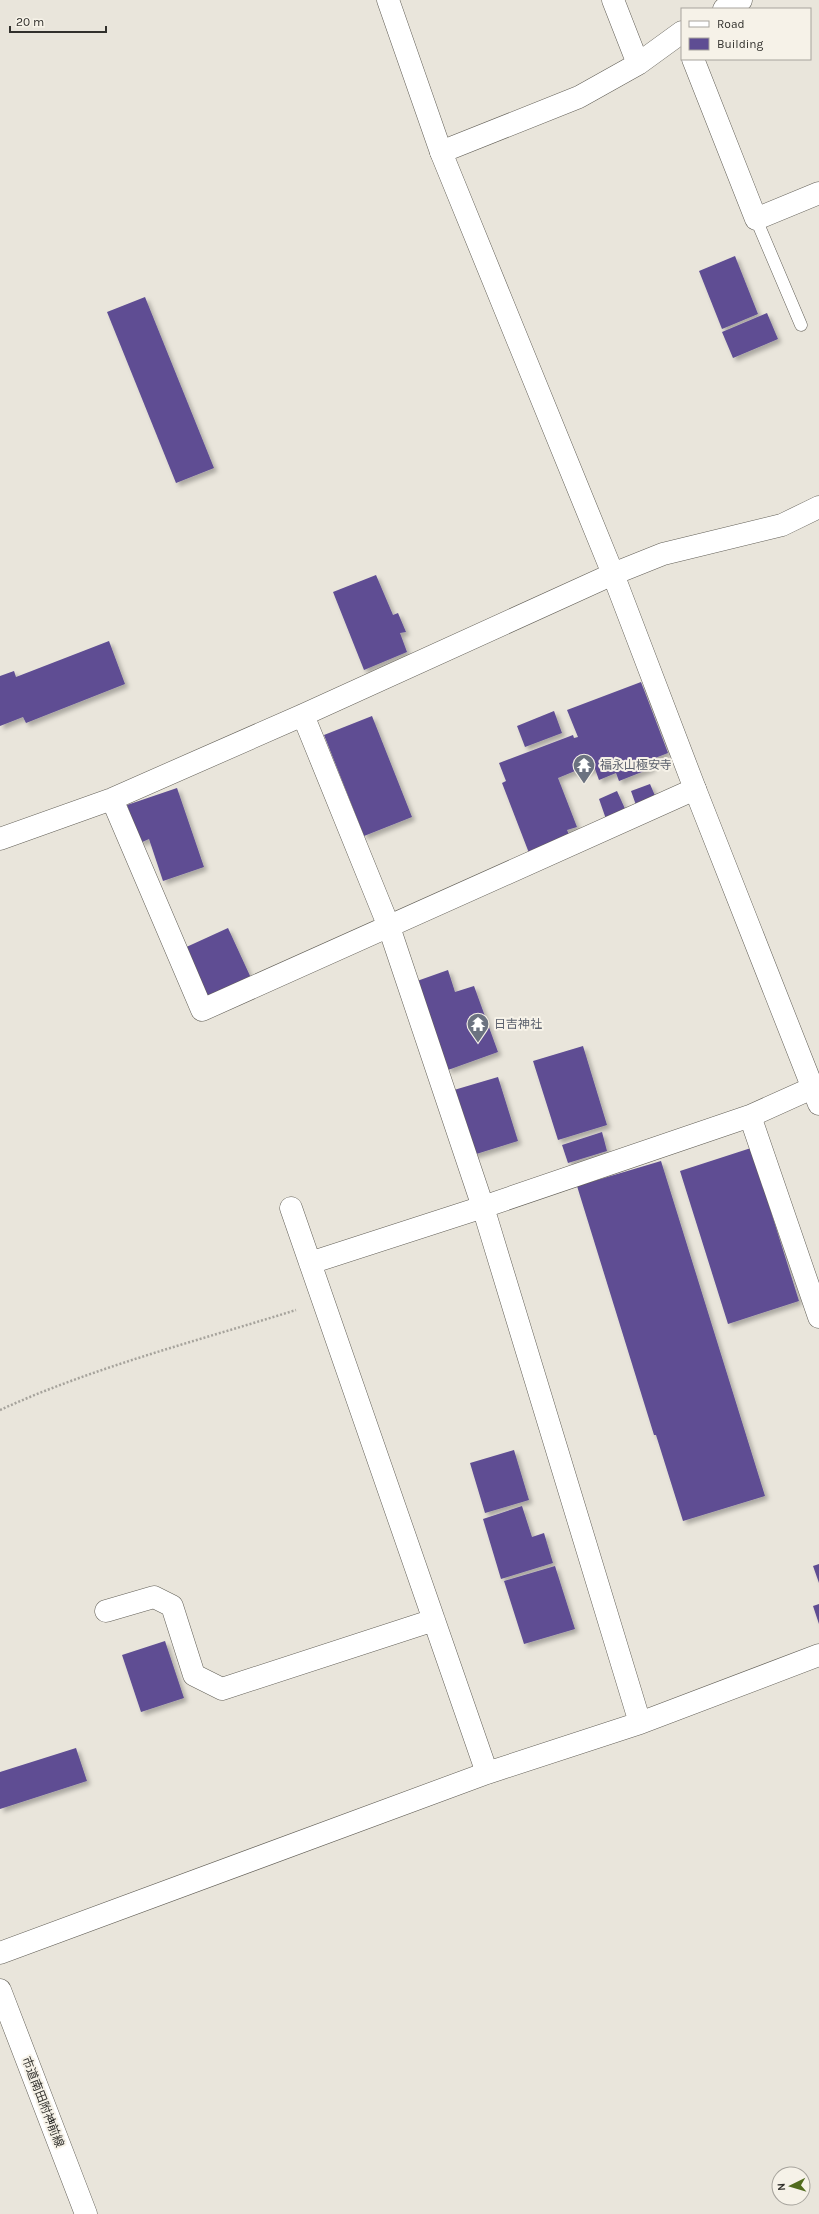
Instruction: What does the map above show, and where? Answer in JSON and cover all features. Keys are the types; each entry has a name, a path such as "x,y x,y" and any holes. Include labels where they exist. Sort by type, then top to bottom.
{"street":[{"path":"310,1263 483,1208 817,1092 695,789 613,574 441,152 388,0"},
{"path":"613,0 638,64"},
{"path":"726,8 741,0"},
{"path":"441,152 579,97 638,64 681,33"},
{"path":"693,60 756,219 819,193"},
{"path":"0,839 112,798 303,715 613,574 663,554 782,525 819,507"},
{"path":"303,715 388,928 483,1208 640,1723"},
{"path":"112,798 202,1010 388,928 695,789"},
{"path":"750,1116 819,1317"},
{"path":"291,1208 487,1773"},
{"path":"106,1611 154,1597 172,1606 194,1675 222,1689 434,1620"},
{"path":"0,1953 487,1773 640,1723 819,1655"},
{"name":"市道南田附神前線","path":"0,1990 86,2214"}],"lane":[{"path":"756,219 801,325"}],"path":[{"path":"0,1410 25,1398 131,1361 324,1302"}],"building":[{"path":"735,256 758,314 722,329 699,271"},
{"path":"145,297 214,468 176,483 107,312"},
{"path":"767,313 778,339 733,358 722,332"},
{"path":"376,575 393,615 398,613 406,632 400,633 407,652 364,670 333,592"},
{"path":"109,641 125,684 26,723 23,717 0,726 0,676 14,671 16,677"},
{"path":"641,682 668,753 650,760 652,768 619,781 616,773 599,780 595,769 577,775 575,771 558,778 577,827 567,830 570,837 529,853 502,783 506,781 499,763 573,735 574,738 578,737 567,710"},
{"path":"554,711 562,733 525,747 517,726"},
{"path":"372,716 412,817 364,836 324,735"},
{"path":"650,784 656,798 636,805 631,791"},
{"path":"177,788 204,867 163,881 149,839 140,843 127,805"},
{"path":"617,791 626,811 606,819 599,799"},
{"path":"228,928 251,978 205,999 182,949"},
{"path":"448,970 455,992 474,986 498,1052 448,1070 417,981"},
{"path":"583,1046 607,1125 558,1140 533,1061"},
{"path":"498,1077 518,1141 473,1155 454,1090"},
{"path":"602,1132 607,1151 568,1163 562,1145"},
{"path":"751,1148 799,1301 728,1324 680,1171"},
{"path":"661,1161 765,1496 683,1521 656,1435 654,1435 577,1186"},
{"path":"514,1450 529,1500 485,1513 470,1463"},
{"path":"522,1506 532,1537 544,1533 553,1563 501,1579 483,1519"},
{"path":"819,1564 819,1583 813,1566"},
{"path":"555,1566 575,1629 524,1644 504,1581"},
{"path":"819,1604 819,1624 813,1606"},
{"path":"165,1641 184,1698 141,1712 122,1655"},
{"path":"76,1748 87,1781 0,1809 0,1772"}],"place":[{"name":"福永山極安寺","path":"584,784"},
{"name":"日吉神社","path":"478,1044"}]}
